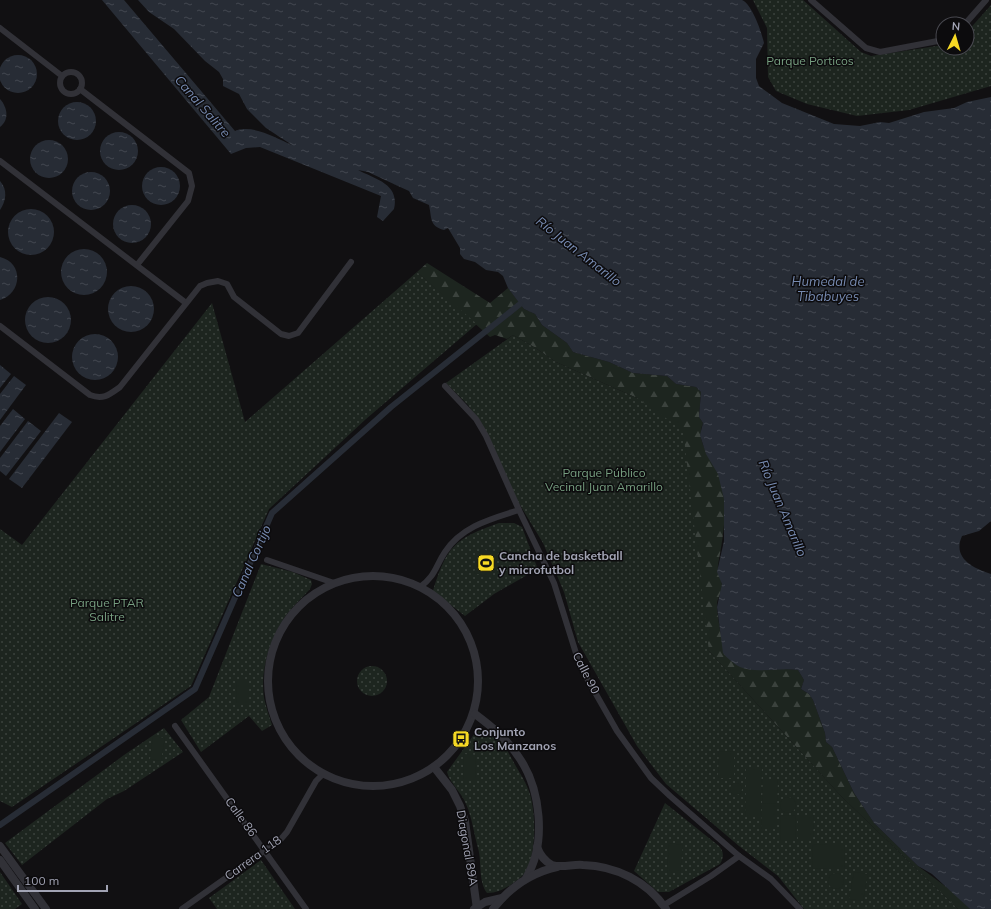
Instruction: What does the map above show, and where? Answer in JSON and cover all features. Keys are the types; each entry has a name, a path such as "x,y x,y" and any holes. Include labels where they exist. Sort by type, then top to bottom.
{"street":[{"path":"811,0 866,48 872,51 880,52 935,42"},
{"path":"972,16 986,0"},
{"path":"0,28 62,76"},
{"path":"69,73 77,74 81,81 78,92 70,94 63,91 60,84 62,76 69,73"},
{"path":"80,89 189,174 192,186 188,201 137,266"},
{"path":"0,161 186,303"},
{"path":"0,326 77,387 98,398 106,397 120,387 200,286 218,281 224,282 229,286 234,297 281,334 289,336 298,333 351,262"},
{"name":"Calle 90","path":"445,386 476,419 486,436 554,583 580,666 617,731 651,778 739,856 771,879 800,909"},
{"path":"420,586 430,579 445,551 458,537 482,522 519,510"},
{"path":"268,560 334,583"},
{"path":"377,576 399,579 420,586 446,605 459,618 471,640 478,665 480,689 475,714 458,744 434,768 391,785 368,786 345,783 323,774 304,761 284,737 276,723 269,700 268,677 271,653 279,634 290,616 303,603 334,583 355,577 377,576"},
{"path":"475,714 500,732 522,762 532,785 538,815 537,846 534,863 526,878"},
{"name":"Calle 86","path":"175,726 306,909"},
{"name":"Diagonal 89A","path":"434,768 452,790 465,821 476,908"},
{"name":"Carrera 118","path":"182,909 265,850 287,832 316,781 323,774"},
{"path":"0,846 46,909"},
{"path":"537,846 540,854 545,860 560,866"},
{"path":"493,909 502,898 526,878 537,873 560,866 593,865 615,870 640,882 665,907 739,856"},
{"path":"0,860 35,909"},
{"path":"476,908 502,898"}],"green space":[{"name":"Parque Porticos","path":"753,0 803,0 861,52 871,56 935,46 935,56 975,56 975,23 991,5 991,86 909,110 857,116 807,104 776,91 768,77 767,28"},
{"path":"427,263 490,303 508,288 524,309 535,314 542,325 567,343 573,352 609,362 633,373 667,376 676,384 696,387 701,392 699,417 703,423 701,430 702,443 719,476 724,496 724,524 718,565 722,586 717,607 725,653 728,658 747,668 764,670 798,670 804,680 801,689 809,694 813,700 825,733 826,742 832,747 854,793 874,823 918,866 953,892 970,909 958,909 841,796 709,651 637,398 556,362 513,335 507,339 495,335 490,337 417,272"},
{"name":"Parque PTAR Salitre","path":"417,272 477,324 366,419 269,509 191,686 12,807 0,801 0,529 22,545 212,303 245,422"},
{"name":"Parque Público Vecinal Juan Amarillo","path":"513,335 556,362 637,398 683,430 709,651 841,796 958,909 804,909 778,876 739,846 666,784 637,746 578,642 564,592 543,543 517,500 487,434 468,405 446,383"},
{"path":"499,523 514,523 522,527 537,567 536,570 494,594 465,616 433,591 438,576 448,554 454,546 472,534"},
{"name":"Cancha de basketball y microfutbol","path":"481,549 498,553 492,578 474,573"},
{"path":"261,564 293,572 311,580 312,584 310,589 281,623 271,643 265,665 263,687 264,698 272,725 262,731 249,716 201,752 181,720 209,697"},
{"path":"372,666 383,670 387,681 383,692 372,696 361,692 357,681 361,670"},
{"path":"237,681 247,681 247,703 236,703"},
{"path":"164,728 183,752 124,791 107,799 22,865 5,843 124,755"},
{"path":"481,728 492,733 500,741 507,750 522,777 530,794 534,824 531,857 524,874 503,889 487,893 482,883 479,853 470,814 464,800 450,780 447,772 475,733"},
{"path":"153,736 165,738 161,761 150,759"},
{"path":"719,751 734,752 734,778 718,778"},
{"path":"464,754 476,755 475,779 463,779"},
{"path":"746,767 762,767 761,791 746,791"},
{"path":"763,779 778,779 777,804 762,803"},
{"path":"738,783 741,784 741,794 734,795 731,794 730,787 731,784"},
{"path":"746,792 761,792 760,816 745,816"},
{"path":"785,797 791,797 796,802 794,811 791,813 785,813 780,808 780,802"},
{"path":"665,803 719,846 723,852 723,857 720,864 669,892 658,892 634,871"},
{"path":"762,805 777,805 777,829 761,829"},
{"path":"781,815 796,816 795,840 780,840"},
{"path":"798,815 814,815 813,839 798,839"},
{"path":"669,843 683,845 680,873 667,873"},
{"path":"813,844 828,845 828,869 812,868"},
{"path":"829,845 845,845 844,869 829,869"},
{"path":"261,860 295,909 217,909 209,898"},
{"path":"0,872 22,904 15,909 0,909"},
{"path":"854,872 868,874 863,901 849,899"},
{"path":"836,873 842,875 844,881 842,887 836,889 830,887 828,881 830,875"}],"water":[{"name":"Humedal de Tibabuyes","path":"102,0 124,0 235,131 249,129 264,133 292,145 266,128 247,109 239,94 223,86 223,79 219,72 205,61 174,29 149,12 138,0 742,0 753,13 764,43 756,59 756,78 759,86 782,103 834,124 860,126 880,122 889,123 924,112 954,108 967,102 991,97 991,521 979,531 962,536 960,550 962,556 971,565 991,574 991,909 970,909 932,874 918,866 874,823 854,793 832,747 826,742 825,733 813,700 809,694 801,689 804,680 798,670 746,669 735,664 723,653 717,607 722,584 717,572 724,541 724,499 718,474 706,454 700,435 703,423 699,417 701,392 696,387 676,384 667,376 633,373 609,362 573,352 567,343 542,325 535,314 524,309 508,288 503,276 498,272 486,270 475,262 464,259 460,254 460,248 448,228 444,230 433,224 429,205 413,198 409,191 368,172 358,170 385,184 390,188 393,194 395,201 394,209 383,221 377,217 381,196 260,147 246,148 231,154"},
{"path":"18,55 31,61 37,74 31,87 18,93 5,87 -1,74 5,61"},
{"path":"0,99 6,109 6,117 0,127"},
{"path":"77,102 87,105 93,111 96,121 93,131 87,137 77,140 67,137 61,131 58,121 61,111 67,105"},
{"path":"119,132 129,135 135,141 138,151 135,161 129,167 119,170 109,167 103,161 100,151 103,141 109,135"},
{"path":"49,140 59,143 65,149 68,159 65,169 59,175 49,178 39,175 33,169 30,159 33,149 39,143"},
{"path":"161,167 171,170 177,176 180,186 177,196 171,202 161,205 151,202 145,196 142,186 145,176 151,170"},
{"path":"91,172 101,175 107,181 110,191 107,201 101,207 91,210 81,207 75,201 72,191 75,181 81,175"},
{"path":"0,181 3,184 5,196 4,203 0,210"},
{"path":"132,205 142,208 148,214 151,224 148,234 142,240 132,243 122,240 116,234 113,224 116,214 122,208"},
{"path":"31,209 44,213 50,219 54,232 50,245 44,251 31,255 18,251 12,245 8,232 12,219 18,213"},
{"path":"84,249 97,253 103,259 107,272 103,285 97,291 84,295 71,291 65,285 61,272 65,259 71,253"},
{"path":"0,257 8,260 13,265 17,278 13,291 0,300"},
{"path":"131,286 144,290 150,296 154,309 150,322 144,328 131,332 118,328 112,322 108,309 112,296 118,290"},
{"path":"48,297 61,301 67,307 71,320 67,333 61,339 48,343 35,339 29,333 25,320 29,307 35,301"},
{"path":"95,334 108,338 114,344 118,357 114,370 108,376 95,380 82,376 76,370 72,357 76,344 82,338"},
{"path":"0,365 11,374 0,388"},
{"path":"14,376 26,385 0,420 0,394"},
{"path":"13,409 25,419 0,452 0,426"},
{"path":"59,413 72,422 22,488 9,479"},
{"path":"28,421 41,431 6,476 0,471 0,458"}],"waterway":[{"name":"Canal Cortijo","path":"0,825 195,689 272,513 391,407 520,304"}],"place":[{"name":"Cancha de basketball y microfutbol","path":"486,563"},
{"name":"Conjunto Los Manzanos","path":"461,739"}],"water label":[{"name":"Canal Salitre","path":"203,106"},
{"name":"Río Juan Amarillo","path":"579,251"},
{"name":"Río Juan Amarillo","path":"783,508"}]}
